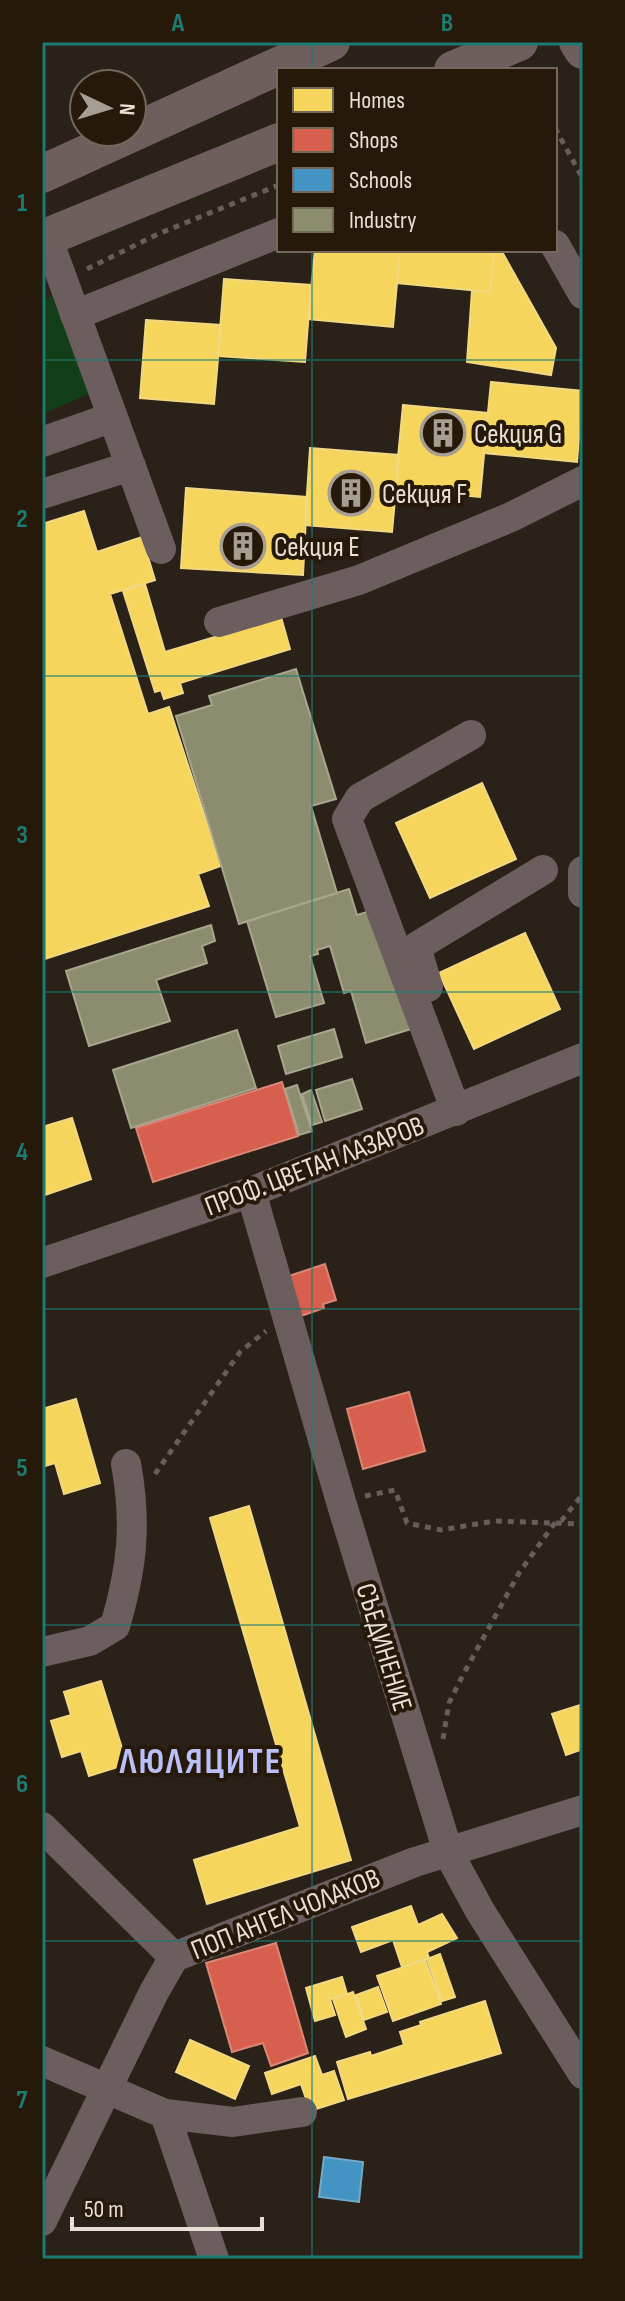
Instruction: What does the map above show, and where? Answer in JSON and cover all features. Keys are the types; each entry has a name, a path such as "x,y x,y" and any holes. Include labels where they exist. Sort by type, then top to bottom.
{"main road":[{"path":"42,174 331,42"},
{"path":"458,68 519,42"},
{"path":"578,42 583,50"},
{"path":"44,238 277,143"}],"street":[{"path":"75,315 277,234"},
{"path":"44,238 63,280 161,549"},
{"path":"557,248 583,294"},
{"path":"42,442 113,417"},
{"path":"42,494 131,466"},
{"path":"219,622 359,580 511,517 583,481"},
{"path":"460,1109 347,819 360,798 471,735"},
{"path":"460,1109 416,947 543,870"},
{"path":"583,871 583,893"},
{"name":"ПРОФ. ЦВЕТАН ЛАЗАРОВ","path":"42,1263 251,1192 583,1058"},
{"name":"СЪЕДИНЕНИЕ","path":"251,1192 448,1852 480,1911 583,2074"},
{"path":"42,1652 90,1641 115,1626 128,1580 133,1504 126,1464"},
{"name":"ПОП АНГЕЛ ЧОЛАКОВ","path":"42,2221 174,1957 415,1862 583,1810"},
{"path":"42,1827 174,1957"},
{"path":"42,2061 165,2114 233,2122 302,2112"},
{"path":"165,2114 205,2254"}],"path":[{"path":"557,132 583,179"},
{"path":"63,280 158,234 277,186"},
{"path":"133,1504 240,1352 265,1332 288,1320"},
{"path":"342,1505 368,1495 395,1490 407,1523 420,1527 441,1530 494,1521 583,1524"},
{"path":"442,1744 449,1703 519,1573 554,1524 562,1520 583,1494"}],"green space":[{"path":"54,295 95,391 42,414 42,301"}],"building: Homes":[{"path":"315,252 400,252 393,327 308,319"},
{"path":"400,252 494,252 490,292 397,283"},
{"path":"494,252 502,252 556,348 551,375 467,362 472,290 490,292"},
{"path":"224,279 311,285 305,362 218,356"},
{"path":"146,320 221,325 214,404 140,398"},
{"path":"491,382 583,391 577,462 484,453"},
{"name":"Секция G","path":"403,405 488,413 480,497 395,489"},
{"name":"Секция F","path":"310,448 399,455 392,532 305,525"},
{"name":"Секция E","path":"186,488 307,497 303,575 181,568"},
{"path":"84,511 97,552 142,537 155,580 110,594 148,714 169,707 221,866 198,874 209,906 42,960 42,524"},
{"path":"145,584 165,652 281,617 290,649 180,683 183,693 164,699 161,690 155,692 123,591"},
{"path":"482,783 516,859 430,898 396,823"},
{"path":"525,933 560,1009 474,1049 439,973"},
{"path":"72,1118 91,1179 42,1196 42,1127"},
{"path":"76,1399 100,1483 64,1494 55,1463 42,1467 42,1409"},
{"path":"249,1506 351,1860 207,1904 194,1860 300,1827 210,1518"},
{"path":"101,1681 127,1764 89,1776 81,1751 62,1757 51,1721 71,1715 64,1692"},
{"path":"583,1704 583,1749 566,1755 552,1714"},
{"path":"411,1906 418,1925 442,1914 457,1938 427,1952 429,1958 402,1967 393,1940 361,1952 352,1927"},
{"path":"440,1954 455,1997 442,2001 427,1959"},
{"path":"425,1960 441,2004 393,2021 377,1976"},
{"path":"342,1977 347,1994 330,1999 335,2015 315,2021 306,1988"},
{"path":"378,1987 387,2012 364,2020 356,1995"},
{"path":"353,1992 366,2029 346,2037 333,1999"},
{"path":"485,2001 501,2053 348,2099 337,2062 370,2052 371,2056 404,2045 400,2032 421,2025 420,2022"},
{"path":"190,2040 249,2066 235,2099 176,2072"},
{"path":"315,2056 322,2075 334,2071 344,2100 310,2111 301,2084 272,2094 265,2073"}],"building: Shops":[{"path":"282,1082 298,1136 153,1182 136,1128"},
{"path":"325,1264 336,1300 323,1304 324,1308 298,1317 286,1277"},
{"path":"409,1392 425,1451 363,1469 347,1409"},
{"path":"276,1943 308,2053 271,2066 263,2043 232,2052 206,1963"}],"building: Schools":[{"path":"324,2157 363,2162 359,2202 319,2197"}],"building: Industry":[{"path":"296,669 336,799 311,806 337,893 239,924 176,716 212,705 209,696"},
{"path":"349,889 357,915 377,909 414,1028 366,1043 351,991 344,993 330,946 310,956 324,1003 276,1017 247,921"},
{"path":"211,925 215,941 202,946 207,963 156,980 170,1021 89,1046 66,971"},
{"path":"334,1029 342,1057 286,1074 278,1046"},
{"path":"237,1030 256,1088 131,1128 113,1070"},
{"path":"352,1079 362,1109 325,1121 316,1090"},
{"path":"297,1085 312,1131 299,1135 285,1089"},
{"path":"311,1090 322,1122 312,1125 302,1094"}],"place":[{"name":"Секция G","path":"443,433"},
{"name":"Секция F","path":"351,493"},
{"name":"Секция E","path":"243,546"}],"district":[{"name":"ЛЮЛЯЦИТЕ","path":"201,1760"}]}
